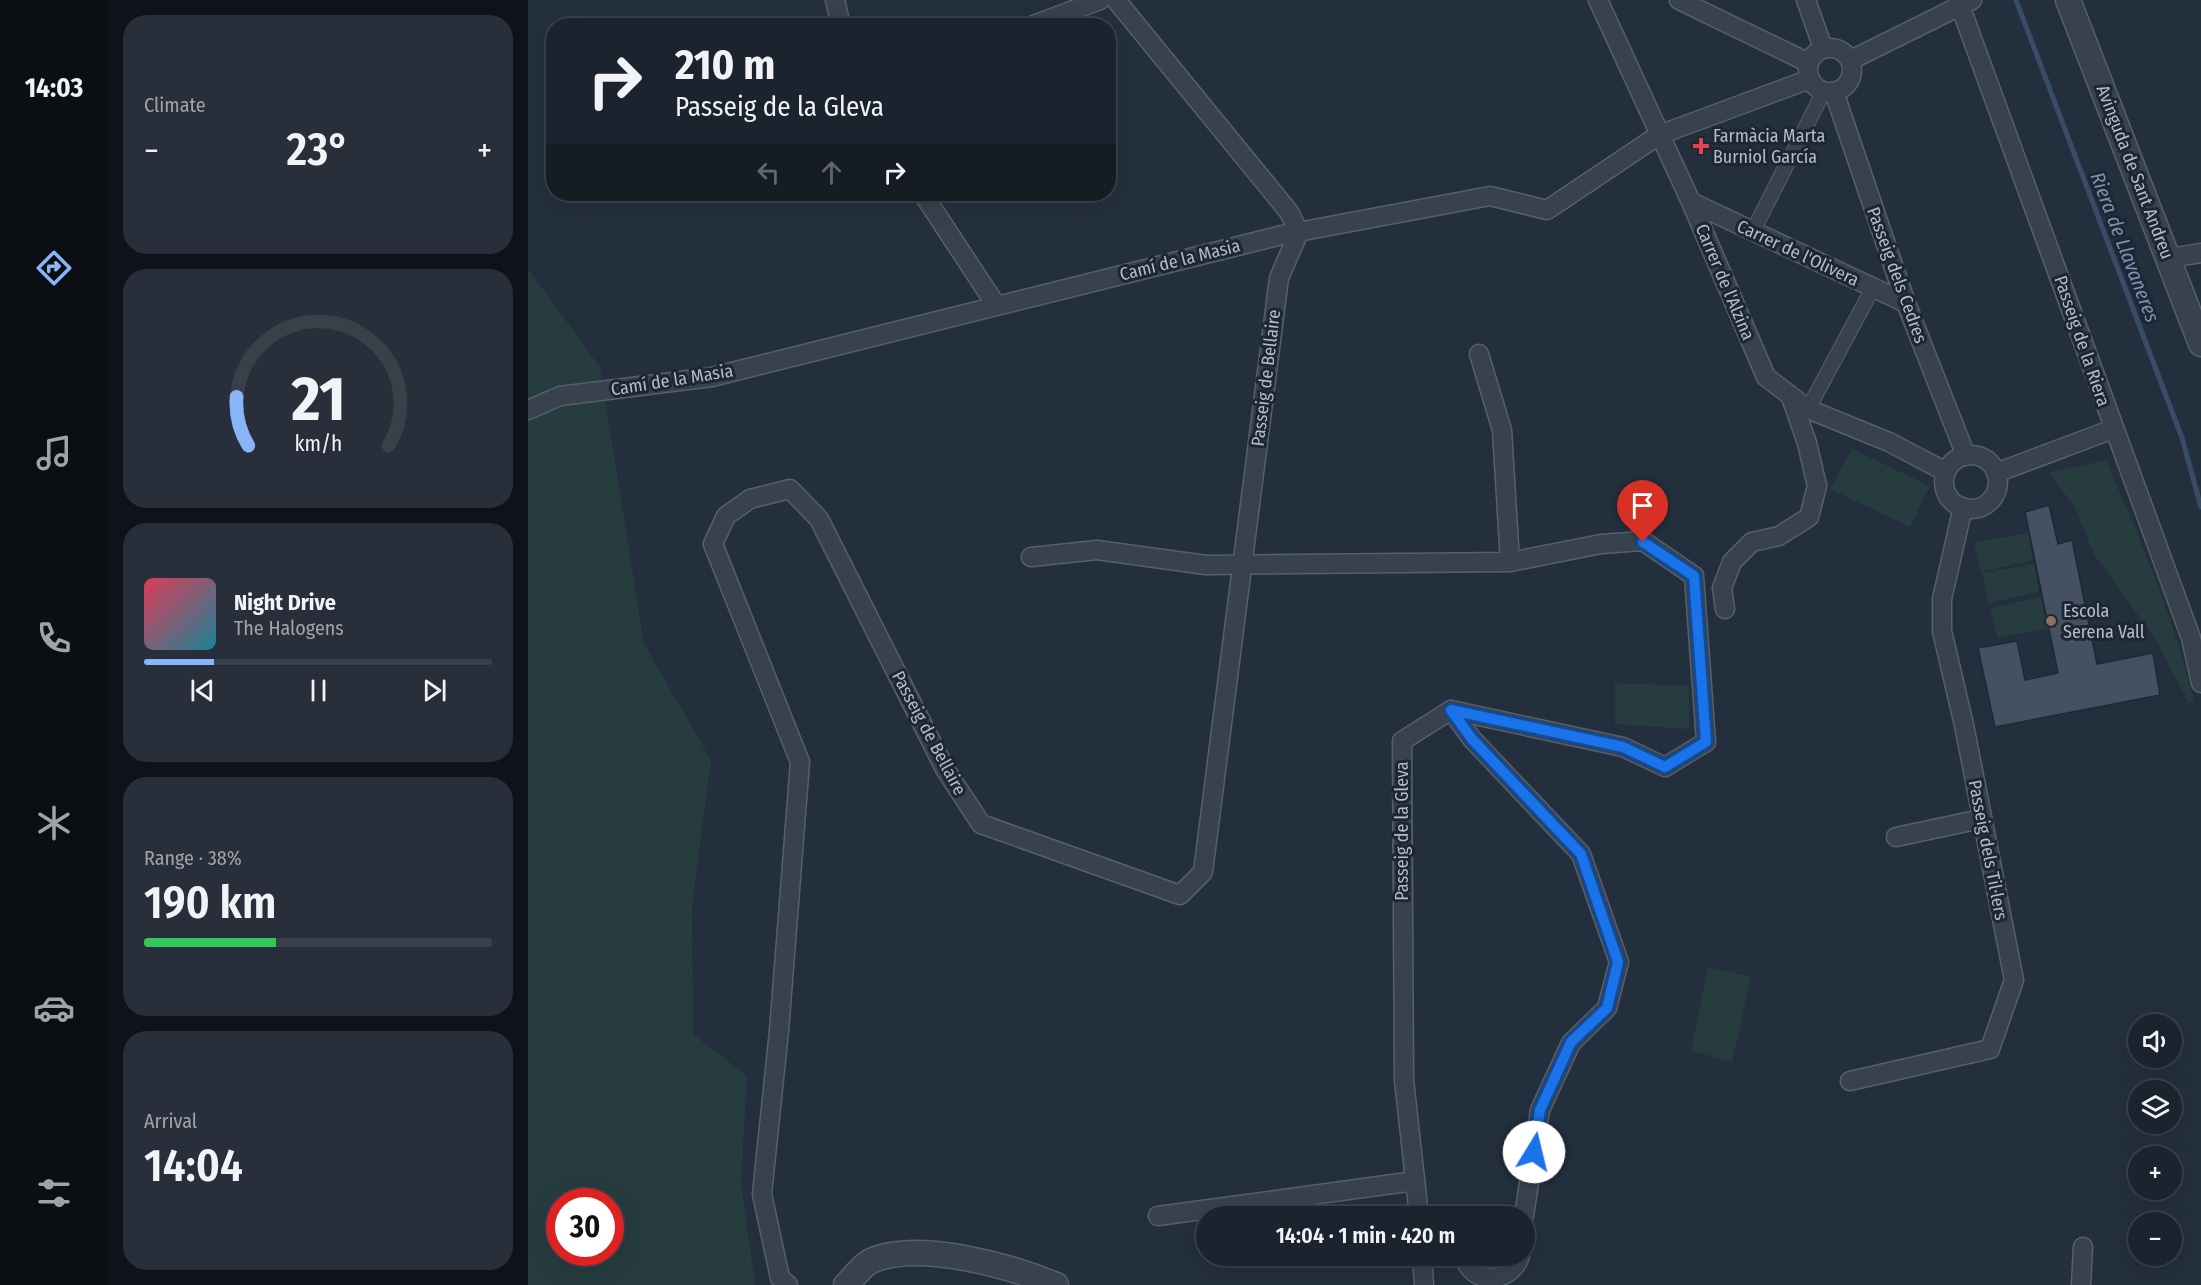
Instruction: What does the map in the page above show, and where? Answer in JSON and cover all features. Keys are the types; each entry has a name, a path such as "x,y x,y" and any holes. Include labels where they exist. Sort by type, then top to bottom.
{"street":[{"path":"835,0 839,18"},
{"path":"1052,18 1100,0"},
{"path":"1116,0 1289,212 1299,232"},
{"name":"Carrer de l'Alzina","path":"1598,0 1690,202 1766,377 1808,409 1889,442 1946,472"},
{"path":"1679,0 1809,71"},
{"path":"1806,0 1823,48"},
{"name":"Avinguda de Sant Andreu","path":"2068,0 2201,344"},
{"path":"1851,60 1964,2"},
{"name":"Passeig de la Riera","path":"1964,2 2113,429 2191,638 2201,683"},
{"path":"1823,48 1839,49 1851,60 1852,73 1849,82 1843,88 1829,91 1815,86 1809,71 1812,56 1823,48"},
{"name":"Camí de la Masia","path":"528,410 560,396 712,377 1299,232 1490,196 1547,210 1659,135 1809,71"},
{"path":"1753,231 1829,91"},
{"name":"Passeig dels Cedres","path":"1829,91 1906,303 1966,456"},
{"path":"928,201 996,305"},
{"name":"Carrer de l'Olivera","path":"1690,202 1906,303"},
{"name":"Passeig de Bellaire","path":"788,1285 780,1278 762,1194 779,1031 800,762 713,544 726,516 750,499 790,489 819,519 945,770 981,824 1180,895 1203,872 1279,278 1299,232"},
{"path":"2169,258 2201,253"},
{"path":"1808,409 1873,288"},
{"path":"1479,354 1502,430 1510,562"},
{"path":"1725,609 1722,588 1732,562 1752,542 1779,536 1809,517 1817,486 1807,443 1791,397"},
{"path":"1996,473 2113,429"},
{"path":"1966,456 1985,459 1996,473 1997,488 1991,500 1976,509 1963,507 1952,501 1946,492 1944,482 1946,472 1957,459 1966,456"},
{"name":"Passeig dels Til·lers","path":"1850,1081 1990,1049 2014,980 1964,725 1942,631 1942,599 1963,507"},
{"path":"1031,557 1097,549 1206,565 1510,562 1601,544 1643,542 1694,576 1706,742 1665,767 1623,747 1451,710"},
{"path":"1451,710 1472,739 1581,854 1618,962 1607,1008 1571,1042 1540,1110 1526,1206"},
{"name":"Passeig de la Gleva","path":"1418,1206 1404,1080 1402,741 1451,710"},
{"path":"1896,837 1981,819"},
{"path":"1158,1216 1415,1181"},
{"path":"2082,1285 2083,1247"},
{"path":"846,1285 868,1263 904,1252 968,1258 1035,1276 1056,1285"},
{"path":"1423,1266 1424,1285"},
{"path":"1469,1266 1480,1277 1492,1279 1510,1273 1516,1266"}],"green space":[{"path":"528,269 600,367 644,644 711,760 692,906 693,1034 747,1076 741,1182 755,1285 528,1285"},
{"path":"1852,449 1930,486 1910,527 1830,489"},
{"path":"2106,460 2144,549 2177,639 2194,701 2188,702 2156,640 2094,554 2074,506 2049,473"},
{"path":"2028,533 2033,560 1981,572 1974,542"},
{"path":"2034,564 2039,592 1989,603 1982,573"},
{"path":"2041,597 2047,628 1998,638 1990,608"},
{"path":"1615,683 1689,686 1689,729 1615,724"},
{"path":"1708,967 1751,977 1732,1062 1691,1051"}],"building":[{"path":"2049,505 2058,544 2072,540 2097,664 2153,653 2160,695 1995,727 1978,648 2017,641 2025,680 2058,673 2025,512"}],"waterway":[{"name":"Riera de Llavaneres","path":"2016,0 2182,438 2201,507"}],"place":[{"name":"Farmàcia Marta Burniol García","path":"1701,146"},
{"name":"Escola Serena Vall","path":"2051,621"}],"route":[{"path":"1534,1152 1540,1110 1571,1042 1607,1008 1618,962 1581,854 1472,739 1451,710 1623,747 1665,767 1706,742 1694,576 1643,542"}]}
